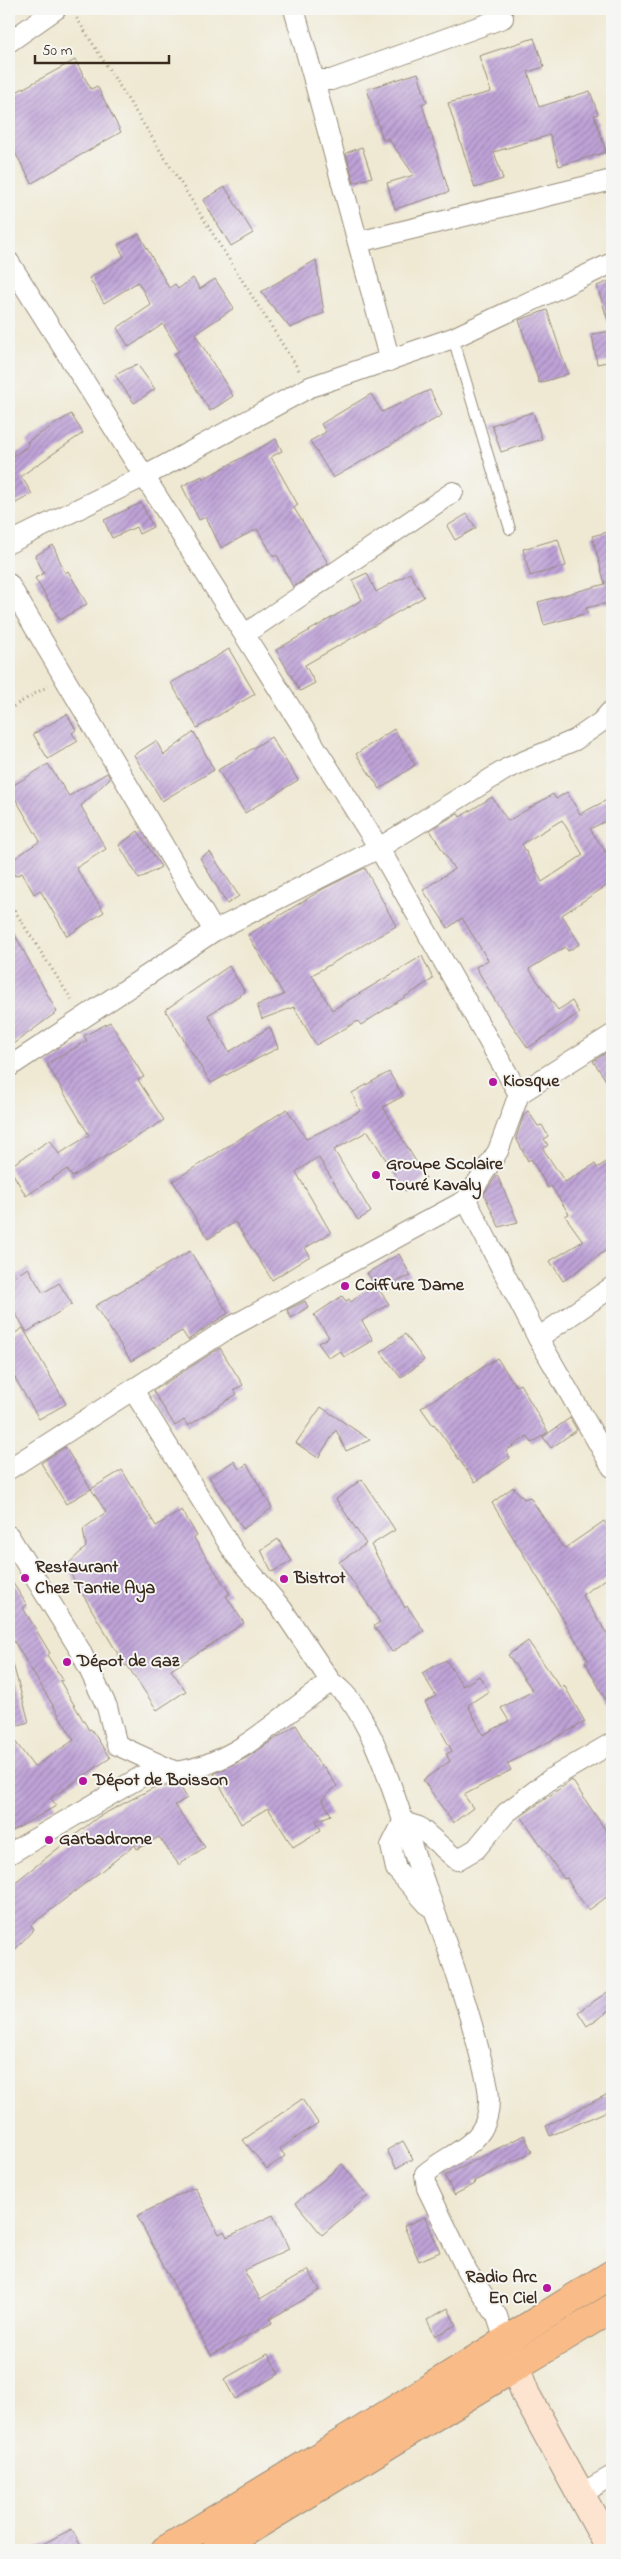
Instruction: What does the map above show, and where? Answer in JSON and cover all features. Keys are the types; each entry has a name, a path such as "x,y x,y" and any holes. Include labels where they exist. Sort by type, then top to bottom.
{"main road":[{"path":"165,2550 612,2274"},
{"path":"216,2550 612,2308"}],"street":[{"path":"9,42 56,9"},
{"path":"294,9 390,361"},
{"path":"314,80 331,80 503,18"},
{"path":"358,242 612,180"},
{"path":"9,262 380,848 519,1094"},
{"path":"9,543 145,476 310,387 453,338 612,263"},
{"path":"244,634 453,492"},
{"path":"9,584 214,931"},
{"path":"9,1067 214,931 380,848 508,768 575,740 601,722 612,710"},
{"path":"9,1469 228,1328 466,1200 498,1151 519,1094 612,1035"},
{"path":"466,1200 538,1338 612,1467"},
{"path":"538,1338 612,1287"},
{"path":"132,1390 234,1554 282,1609 331,1682 346,1693 371,1736 466,1999 490,2097 487,2118 476,2139 425,2174 427,2188 467,2271 496,2316 526,2395 579,2495 611,2550"},
{"path":"9,1536 80,1650 107,1707 117,1745 176,1772"},
{"path":"9,1854 144,1774 200,1769 249,1744 331,1682"},
{"path":"403,1822 419,1827 457,1860 476,1849 506,1812 552,1778 612,1743"},
{"path":"579,2495 612,2476"}],"lane":[{"path":"453,338 510,529"}],"path":[{"path":"71,9 310,387"},
{"path":"9,709 64,677"},
{"path":"9,902 83,1018"}],"building":[{"path":"534,38 544,67 528,72 539,107 590,91 598,114 594,115 606,152 559,166 550,135 494,152 503,179 475,188 448,103 491,92 479,56"},
{"path":"75,60 91,89 97,86 121,132 32,183 9,142 9,96"},
{"path":"418,73 427,102 422,104 449,192 395,209 387,183 414,175 388,138 383,140 367,89"},
{"path":"362,147 372,177 354,183 346,153"},
{"path":"225,187 253,233 231,246 203,200"},
{"path":"139,234 169,288 175,284 178,289 193,278 200,289 215,279 234,308 195,334 233,396 210,411 174,354 179,351 163,324 129,347 117,328 151,305 138,282 104,303 89,278 124,257 118,245"},
{"path":"316,260 324,313 290,328 261,292"},
{"path":"612,280 612,323 609,324 597,286"},
{"path":"547,310 568,374 539,383 519,320"},
{"path":"612,331 612,361 597,364 592,334"},
{"path":"137,364 155,389 134,403 115,375"},
{"path":"430,390 442,415 333,478 310,441 326,432 321,424 371,394 382,412"},
{"path":"533,412 542,439 501,452 492,425"},
{"path":"71,414 83,433 21,476 32,494 9,507 9,454 11,457 29,446 27,442"},
{"path":"276,439 282,451 271,457 298,505 294,508 328,563 293,587 277,555 274,557 257,529 221,548 206,517 199,520 182,486 202,476 203,479"},
{"path":"141,503 153,527 139,534 136,527 112,538 104,520"},
{"path":"467,514 476,528 455,540 447,526"},
{"path":"612,531 612,602 586,608 588,613 544,625 538,602 605,584 592,536"},
{"path":"558,539 566,566 530,576 523,549"},
{"path":"53,545 65,573 68,571 87,604 60,620 35,578 44,573 35,556"},
{"path":"367,573 376,592 410,573 424,597 305,665 315,683 300,691 276,650 362,600 352,580"},
{"path":"229,649 255,694 197,728 171,683"},
{"path":"67,714 76,730 72,733 78,741 48,759 33,734"},
{"path":"394,729 415,765 380,789 356,754"},
{"path":"194,732 214,770 162,801 134,755 156,741 164,755"},
{"path":"271,737 298,780 245,813 218,770"},
{"path":"48,764 69,796 107,773 110,778 81,806 106,849 76,868 104,912 67,936 40,890 34,894 22,873 15,876 9,865 9,862 40,841 9,788"},
{"path":"567,792 580,814 607,800 612,810 612,818 590,829 612,861 612,882 562,915 580,944 568,951 565,947 529,969 558,1010 572,1001 579,1013 528,1048 494,999 476,967 488,960 462,918 448,928 423,890 454,869 430,830 458,813 460,817 492,797 508,821 553,794 556,799","holes":["562,820 583,855 542,882 522,844"]},
{"path":"138,831 161,867 139,879 119,845"},
{"path":"210,852 239,896 227,904 200,858"},
{"path":"365,868 396,926 312,975 332,1010 422,956 433,979 361,1025 358,1021 316,1045 294,1007 262,1019 257,1005 284,995 248,935 323,889"},
{"path":"9,924 57,1012 9,1047"},
{"path":"229,966 245,992 208,1015 229,1052 270,1027 278,1048 211,1083 165,1010"},
{"path":"110,1022 144,1077 138,1080 164,1120 72,1177 67,1169 26,1196 9,1167 50,1140 59,1154 89,1135 47,1064 87,1041 84,1036"},
{"path":"612,1049 612,1089 593,1061"},
{"path":"389,1072 403,1096 383,1107 426,1178 405,1191 368,1131 334,1150 371,1212 358,1220 318,1157 296,1172 331,1233 305,1248 310,1256 272,1280 235,1222 208,1239 173,1181 287,1109 306,1139 334,1125 360,1111 352,1093"},
{"path":"528,1111 538,1126 542,1125 548,1136 544,1139 548,1145 543,1149 565,1182 595,1164 597,1168 612,1158 612,1246 563,1281 550,1261 583,1241 565,1216 569,1214 551,1186 548,1188 531,1159 528,1161 516,1138 524,1114"},
{"path":"497,1175 518,1222 499,1227 484,1194"},
{"path":"190,1251 228,1313 188,1340 182,1331 131,1361 95,1306"},
{"path":"399,1254 411,1276 378,1288 389,1304 362,1321 373,1340 344,1357 340,1351 329,1358 318,1343 329,1337 314,1315 342,1296 346,1301 349,1299 351,1302 374,1283 367,1273"},
{"path":"28,1268 43,1293 59,1283 72,1304 27,1332 9,1303 9,1280"},
{"path":"305,1301 308,1307 291,1318 287,1310"},
{"path":"23,1328 66,1404 39,1419 9,1368 9,1337"},
{"path":"405,1334 424,1360 401,1378 381,1352"},
{"path":"220,1348 243,1385 234,1390 237,1394 188,1426 184,1420 175,1426 153,1391"},
{"path":"497,1358 516,1386 520,1384 548,1432 532,1443 527,1436 506,1451 510,1458 475,1482 421,1408"},
{"path":"321,1407 370,1440 346,1451 336,1430 318,1458 296,1443"},
{"path":"570,1418 577,1430 551,1448 543,1437"},
{"path":"65,1447 91,1489 66,1504 41,1463"},
{"path":"234,1461 239,1469 247,1464 272,1508 243,1529 209,1477"},
{"path":"122,1470 156,1526 182,1510 197,1536 194,1538 230,1594 226,1596 244,1623 171,1670 186,1691 157,1710 127,1665 125,1666 66,1566 86,1547 83,1529 106,1512 91,1489"},
{"path":"362,1479 395,1530 371,1545 405,1608 407,1606 424,1631 392,1652 374,1626 380,1622 339,1562 366,1544 336,1499"},
{"path":"513,1487 524,1499 530,1497 561,1545 565,1548 604,1521 612,1532 612,1575 582,1595 612,1641 612,1712 585,1661 588,1660 492,1503"},
{"path":"278,1539 292,1561 272,1572 261,1550"},
{"path":"9,1577 27,1605 23,1608 50,1653 47,1655 63,1680 60,1681 89,1730 91,1729 110,1758 51,1798 56,1806 9,1833 9,1733 34,1767 74,1740 9,1633"},
{"path":"528,1641 561,1688 564,1685 585,1722 507,1764 511,1770 464,1795 473,1808 453,1823 423,1780 450,1761 446,1754 452,1751 425,1702 436,1696 422,1673 446,1660 463,1686 479,1676 489,1691 468,1705 483,1735 509,1721 501,1708 533,1691 508,1655"},
{"path":"13,1664 29,1722 9,1728 9,1665"},
{"path":"296,1725 322,1768 324,1767 337,1786 322,1799 331,1815 316,1821 321,1830 293,1847 268,1808 241,1824 214,1774 246,1758"},
{"path":"572,1780 612,1840 612,1893 589,1910 574,1891 567,1878 564,1879 521,1816"},
{"path":"179,1784 187,1798 175,1805 205,1847 179,1865 159,1837 137,1849 135,1845 31,1925 34,1929 9,1956 9,1887 98,1817 153,1788"},
{"path":"612,1989 612,2009 587,2026 578,2012"},
{"path":"608,2094 612,2102 612,2109 550,2136 546,2126"},
{"path":"302,2099 318,2123 280,2149 285,2156 267,2169 243,2140"},
{"path":"524,2135 532,2152 474,2181 475,2184 454,2195 445,2176"},
{"path":"403,2141 413,2159 396,2168 387,2150"},
{"path":"342,2164 368,2196 322,2235 296,2203"},
{"path":"195,2187 219,2234 224,2231 227,2237 273,2215 289,2249 244,2270 260,2299 308,2270 320,2290 270,2319 272,2323 211,2355 137,2216"},
{"path":"425,2217 440,2252 419,2261 404,2226"},
{"path":"448,2308 456,2325 435,2336 427,2320"},
{"path":"268,2354 279,2374 235,2399 224,2379"},
{"path":"72,2529 83,2550 31,2550"}],"place":[{"name":"Kiosque","path":"493,1082"},
{"name":"Groupe Scolaire Touré Kavaly","path":"376,1175"},
{"name":"Coiffure Dame","path":"345,1286"},
{"name":"Restaurant Chez Tantie Aya","path":"25,1578"},
{"name":"Bistrot","path":"284,1579"},
{"name":"Dépot de Gaz","path":"67,1662"},
{"name":"Dépot de Boisson","path":"83,1781"},
{"name":"Garbadrome","path":"49,1840"},
{"name":"Radio Arc En Ciel","path":"547,2288"}]}
